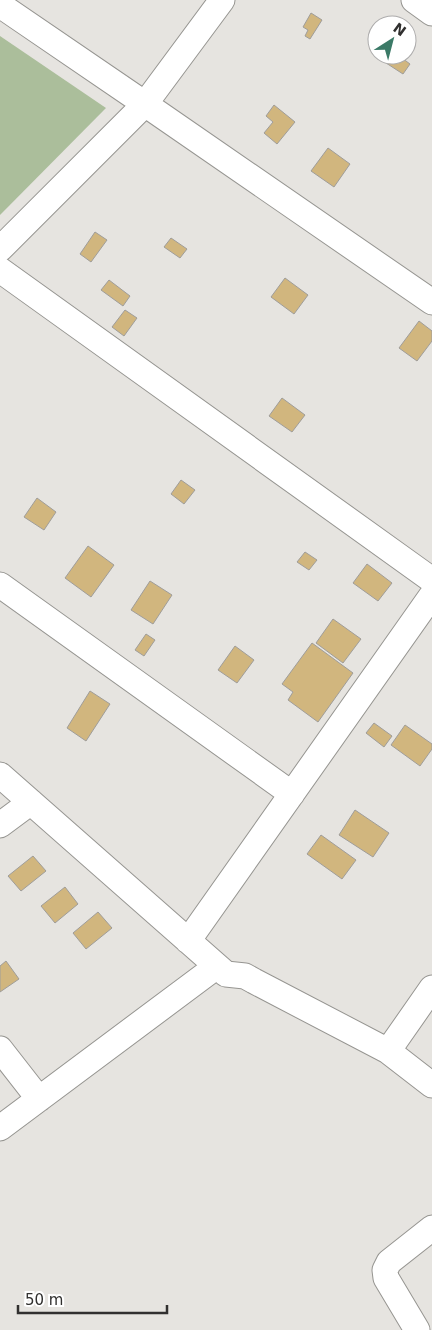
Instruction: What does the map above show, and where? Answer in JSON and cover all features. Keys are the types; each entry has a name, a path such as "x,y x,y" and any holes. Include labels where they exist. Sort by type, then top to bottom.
{"street":[{"path":"0,249 145,104 222,0"},
{"path":"414,0 432,13"},
{"path":"0,6 432,302"},
{"path":"0,270 432,580"},
{"path":"0,586 292,794"},
{"path":"188,941 432,595"},
{"path":"0,774 219,968 231,976 245,976 388,1051 432,1084"},
{"path":"0,825 31,802"},
{"path":"0,1128 219,968"},
{"path":"388,1051 432,988"},
{"path":"0,1049 39,1099"},
{"path":"417,1330 386,1278 385,1270 389,1262 432,1228"}],"green space":[{"path":"0,36 106,108 0,215"}],"building":[{"path":"311,13 322,20 310,39 305,36 308,30 303,27"},
{"path":"389,65 409,65 403,74"},
{"path":"274,105 295,122 277,144 264,133 273,122 266,116"},
{"path":"328,148 350,164 334,187 311,171"},
{"path":"95,232 107,240 91,262 80,254"},
{"path":"171,238 187,249 180,258 164,247"},
{"path":"285,278 308,295 294,314 271,297"},
{"path":"109,280 130,296 123,306 101,290"},
{"path":"125,310 137,318 124,336 112,327"},
{"path":"419,321 432,331 432,341 417,361 399,348"},
{"path":"282,398 305,415 292,432 269,416"},
{"path":"181,480 195,490 184,504 171,494"},
{"path":"37,498 56,512 44,530 24,517"},
{"path":"88,546 114,565 91,597 65,578"},
{"path":"305,552 317,560 309,570 297,562"},
{"path":"367,564 392,583 378,601 353,583"},
{"path":"150,581 172,595 153,624 131,610"},
{"path":"333,619 361,639 343,663 316,643"},
{"path":"146,634 155,640 144,656 135,650"},
{"path":"312,643 353,673 318,722 288,700 293,692 282,684"},
{"path":"235,646 254,660 237,683 218,670"},
{"path":"90,691 110,704 86,741 67,728"},
{"path":"374,723 392,736 384,747 366,733"},
{"path":"405,725 432,744 432,749 420,766 391,745"},
{"path":"355,810 389,833 373,857 339,835"},
{"path":"321,835 356,860 342,879 307,854"},
{"path":"33,856 46,871 21,891 8,876"},
{"path":"65,887 78,904 55,923 41,906"},
{"path":"98,912 112,928 86,949 73,933"},
{"path":"6,961 19,979 0,992 0,966"}]}
